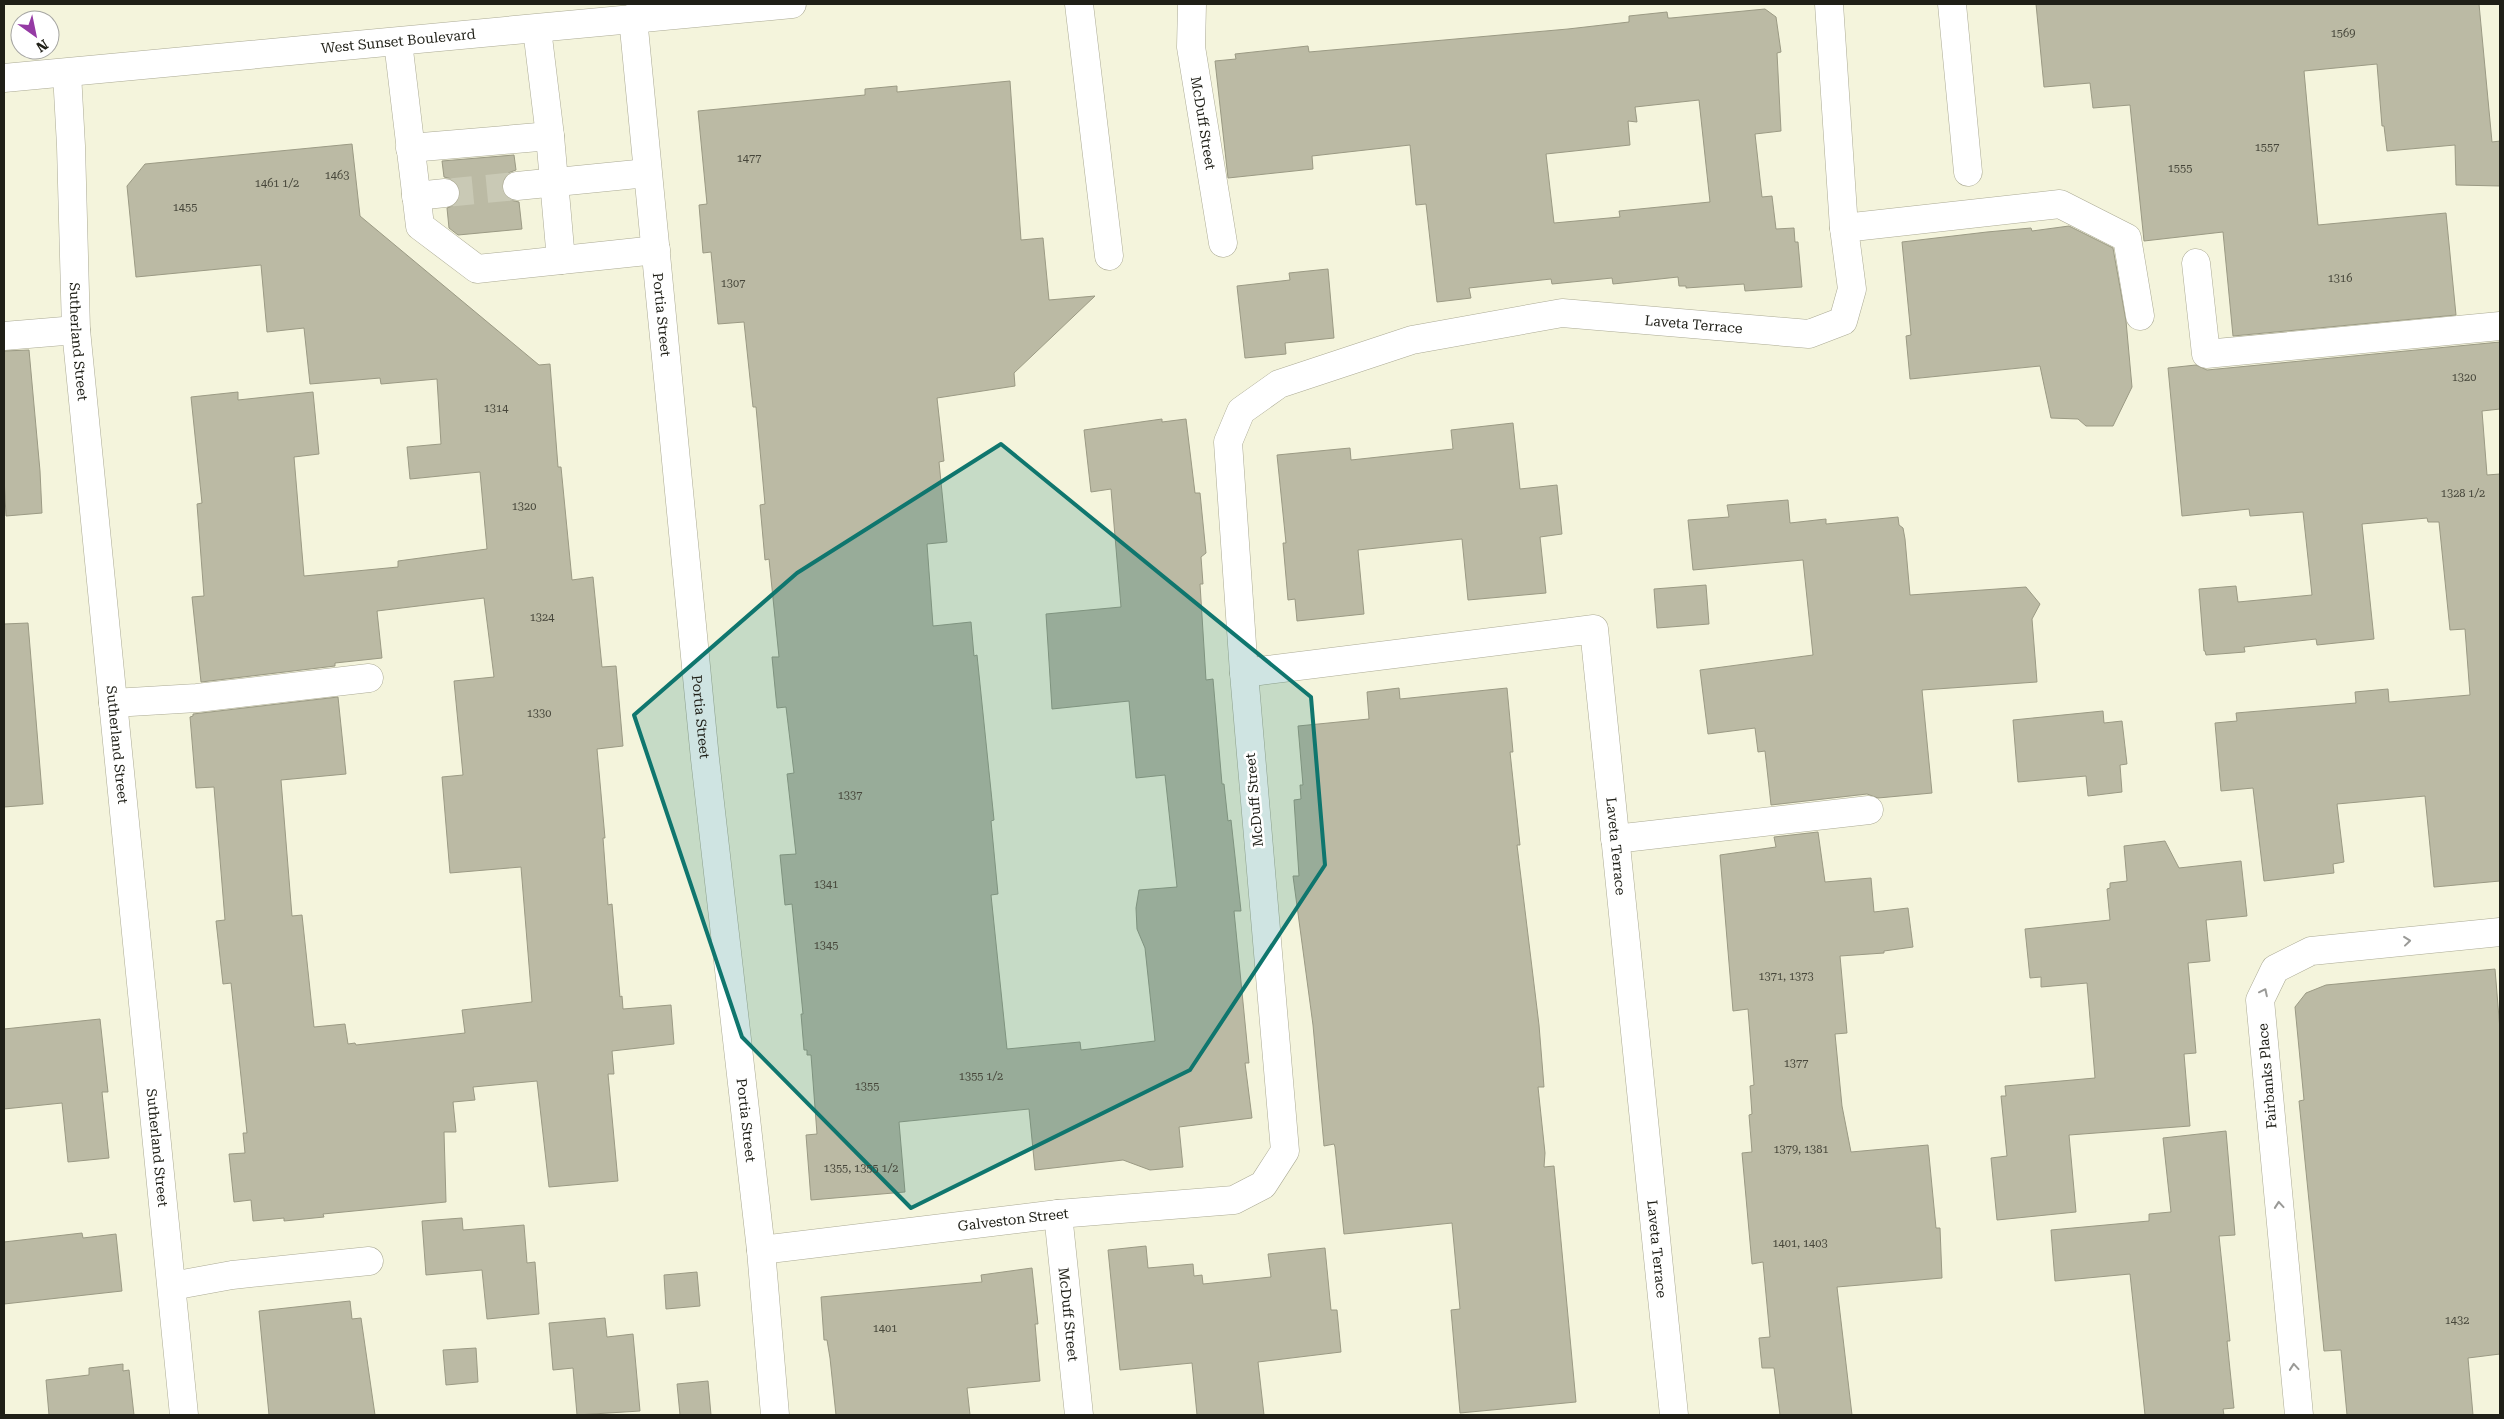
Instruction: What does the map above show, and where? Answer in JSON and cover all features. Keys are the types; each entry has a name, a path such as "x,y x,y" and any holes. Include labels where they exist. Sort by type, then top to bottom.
{"street":[{"name":"West Sunset Boulevard","path":"4,78 792,4"},
{"path":"1079,4 1109,256"},
{"name":"McDuff Street","path":"1192,4 1191,47 1223,243"},
{"name":"Laveta Terrace","path":"1241,411 1279,384 1412,340 1562,313 1809,334 1843,321 1852,288 1844,228 1829,4"},
{"path":"1952,4 1968,172"},
{"name":"Portia Street","path":"633,18 704,750 761,1250 775,1415"},
{"path":"537,29 555,182 561,260"},
{"path":"398,42 420,226 477,269 656,250"},
{"name":"Sutherland Street","path":"67,73 76,330 184,1415"},
{"path":"410,148 550,136"},
{"path":"517,186 647,173"},
{"path":"416,196 445,193"},
{"path":"1844,228 2060,204 2127,238 2140,316"},
{"path":"2196,263 2206,354 2500,326"},
{"path":"4,336 76,330"},
{"name":"McDuff Street","path":"1241,411 1228,442 1244,673 1284,1151 1263,1185"},
{"name":"Laveta Terrace","path":"1244,673 1594,629 1674,1415"},
{"path":"113,703 197,698 369,678"},
{"path":"1615,839 1869,810"},
{"name":"Fairbanks Place","path":"2298,1415 2260,1000 2275,969 2311,951 2500,932"},
{"name":"Galveston Street","path":"761,1250 1058,1214 1234,1200 1263,1185"},
{"name":"McDuff Street","path":"1058,1214 1079,1415"},
{"path":"172,1286 232,1275 369,1261"}],"highlighted area":[{"path":"1001,444 1311,697 1325,865 1190,1070 911,1208 742,1037 634,715 797,573"}],"building":[{"path":"2036,4 2479,4 2492,142 2500,141 2500,186 2456,185 2455,145 2387,151 2384,126 2382,126 2377,64 2304,71 2318,225 2446,213 2456,315 2233,336 2223,232 2144,241 2130,105 2093,108 2090,83 2044,87"},
{"path":"1765,9 1776,17 1781,52 1777,53 1781,131 1755,134 1762,197 1772,196 1776,229 1794,228 1795,242 1798,242 1802,287 1745,291 1744,284 1686,288 1686,286 1679,286 1678,277 1613,284 1612,278 1552,284 1551,279 1469,288 1471,298 1437,302 1426,204 1416,205 1410,145 1312,156 1313,169 1228,178 1215,61 1236,59 1235,54 1308,46 1309,52 1568,29 1629,22 1629,16 1667,12 1668,18","holes":["1699,100 1710,202 1619,211 1620,217 1554,223 1546,154 1630,145 1628,121 1637,122 1635,107"]},
{"path":"1010,81 1021,240 1043,238 1049,300 1095,296 1014,373 1015,386 937,398 944,461 939,462 947,542 927,544 933,626 971,622 974,656 977,655 994,820 991,821 998,894 991,895 1007,1049 1080,1042 1081,1050 1155,1041 1145,948 1137,929 1136,908 1139,890 1177,887 1165,775 1136,778 1129,701 1052,709 1046,614 1121,607 1111,489 1091,492 1084,430 1162,419 1162,422 1186,419 1195,493 1200,493 1206,553 1201,557 1203,584 1200,584 1206,680 1213,679 1222,784 1224,784 1228,821 1231,820 1241,911 1234,911 1249,1063 1245,1063 1252,1118 1179,1127 1183,1167 1150,1170 1123,1160 1035,1170 1029,1109 899,1122 905,1192 811,1200 806,1135 817,1134 811,1055 807,1055 807,1050 804,1050 801,1014 803,1014 792,904 785,905 780,855 796,854 787,774 794,773 786,707 777,708 772,657 779,657 769,559 765,560 760,505 765,504 756,407 753,407 744,322 718,324 711,252 703,253 699,205 707,204 698,111 865,95 865,89 897,86 897,92"},
{"path":"352,144 360,216 539,365 550,364 558,467 561,467 572,580 593,577 602,667 616,666 623,746 597,749 605,838 603,838 608,905 612,904 620,997 622,996 623,1009 671,1005 674,1044 612,1051 614,1074 608,1074 618,1181 549,1187 537,1081 473,1087 475,1100 453,1102 456,1132 444,1132 446,1202 323,1214 324,1217 284,1221 284,1218 253,1221 251,1200 234,1202 229,1154 245,1153 243,1133 247,1133 231,983 223,984 216,921 225,920 214,787 196,788 190,717 193,714 338,697 346,774 281,780 292,916 302,915 314,1027 345,1024 348,1044 355,1043 356,1045 465,1033 462,1010 532,1002 521,867 450,873 442,777 463,775 454,681 494,677 484,598 377,611 382,658 335,663 335,666 201,682 192,597 204,596 197,504 202,503 191,397 238,392 238,400 313,392 319,454 294,457 304,576 398,567 398,561 487,549 480,472 410,479 407,447 441,444 437,379 381,384 380,378 310,384 304,328 267,332 261,265 136,277 127,186 145,164"},
{"path":"514,155 516,170 508,173 503,179 502,188 510,200 519,202 522,229 458,235 449,228 447,208 455,205 459,200 461,192 457,183 452,179 444,177 442,161"},
{"path":"2069,226 2113,248 2126,321 2132,387 2113,426 2086,426 2078,419 2051,418 2040,366 1910,379 1906,336 1911,335 1902,242 1987,232 2031,228 2032,231"},
{"path":"1328,269 1334,338 1285,343 1286,354 1245,358 1237,286 1290,280 1289,273"},
{"path":"2500,342 2500,409 2482,411 2487,475 2500,474 2500,881 2434,887 2425,796 2337,804 2344,862 2333,864 2334,873 2264,881 2253,788 2221,791 2215,723 2237,721 2236,713 2356,703 2355,692 2388,689 2389,702 2470,695 2465,629 2450,630 2439,522 2428,522 2427,518 2362,524 2374,639 2317,645 2316,639 2244,647 2245,652 2206,655 2204,651 2199,589 2236,586 2238,602 2312,595 2303,512 2250,516 2249,509 2182,516 2168,368 2196,365 2207,370"},
{"path":"29,350 42,513 6,516 4,476 4,351"},
{"path":"1513,423 1520,489 1557,485 1562,534 1540,537 1546,593 1468,600 1462,539 1358,550 1364,614 1297,621 1295,599 1288,600 1283,543 1286,543 1277,455 1350,448 1351,460 1453,449 1451,430"},
{"path":"1788,500 1790,523 1826,519 1826,524 1898,517 1905,539 1910,595 2026,587 2040,604 2032,619 2037,682 1922,690 1932,793 1878,798 1867,794 1771,805 1765,751 1758,752 1755,728 1708,734 1700,670 1813,655 1803,560 1693,570 1688,520 1729,517 1727,505"},
{"path":"1706,585 1709,624 1657,628 1654,589"},
{"path":"28,623 43,804 4,807 4,624"},
{"path":"1399,688 1400,699 1507,688 1513,752 1510,752 1520,845 1517,845 1539,1025 1544,1087 1538,1087 1545,1153 1544,1167 1554,1166 1576,1402 1460,1413 1451,1310 1460,1309 1452,1223 1344,1234 1335,1147 1334,1144 1324,1146 1313,1025 1293,876 1299,876 1294,800 1301,799 1300,785 1303,785 1298,726 1369,719 1367,692"},
{"path":"2103,711 2104,723 2122,721 2127,764 2120,765 2122,792 2088,796 2086,776 2018,782 2013,720"},
{"path":"1818,832 1825,882 1871,878 1874,912 1908,908 1913,947 1884,951 1884,953 1840,956 1847,1033 1835,1034 1842,1106 1851,1152 1928,1145 1936,1228 1940,1228 1942,1278 1837,1287 1852,1415 1780,1415 1774,1368 1762,1368 1759,1338 1770,1337 1763,1262 1752,1264 1742,1153 1752,1152 1749,1115 1752,1114 1750,1086 1754,1085 1748,1009 1733,1011 1720,855 1776,847 1774,837"},
{"path":"2165,841 2179,868 2241,861 2247,916 2206,920 2210,961 2188,963 2196,1053 2184,1054 2190,1126 2069,1135 2076,1212 1997,1220 1991,1158 2007,1156 2001,1096 2006,1096 2005,1086 2095,1078 2087,983 2041,987 2041,977 2030,978 2025,929 2110,920 2107,889 2110,888 2110,883 2127,881 2124,846"},
{"path":"2495,969 2500,1030 2500,1354 2468,1358 2473,1415 2347,1415 2341,1350 2324,1351 2299,1101 2304,1100 2295,1007 2306,993 2326,985"},
{"path":"100,1019 108,1092 102,1092 109,1158 68,1162 62,1103 4,1109 4,1029"},
{"path":"2226,1131 2235,1235 2219,1236 2230,1341 2227,1341 2234,1408 2223,1409 2224,1415 2145,1415 2130,1274 2055,1281 2051,1230 2149,1221 2149,1214 2171,1212 2163,1138"},
{"path":"462,1218 463,1230 524,1225 527,1263 535,1262 539,1314 487,1319 482,1270 426,1275 422,1221"},
{"path":"82,1233 83,1238 116,1234 122,1291 4,1304 4,1242"},
{"path":"1146,1246 1148,1268 1193,1264 1194,1276 1202,1275 1203,1284 1271,1277 1268,1254 1325,1248 1331,1310 1337,1310 1341,1352 1258,1362 1264,1415 1197,1415 1192,1363 1120,1370 1108,1250"},
{"path":"1032,1268 1038,1324 1035,1324 1040,1381 967,1388 970,1415 836,1415 830,1358 827,1340 824,1340 821,1297 982,1282 981,1275"},
{"path":"697,1272 700,1306 666,1309 664,1275"},
{"path":"350,1301 352,1319 361,1318 375,1415 269,1415 259,1311"},
{"path":"605,1318 607,1337 633,1334 640,1411 577,1415 573,1368 553,1370 549,1323"},
{"path":"476,1348 478,1382 446,1385 443,1350"},
{"path":"123,1364 123,1371 129,1370 134,1415 49,1415 46,1380 89,1375 89,1368"},
{"path":"708,1381 711,1415 680,1415 677,1384"}],"tunnel":[{"path":"445,193 517,186"}]}
